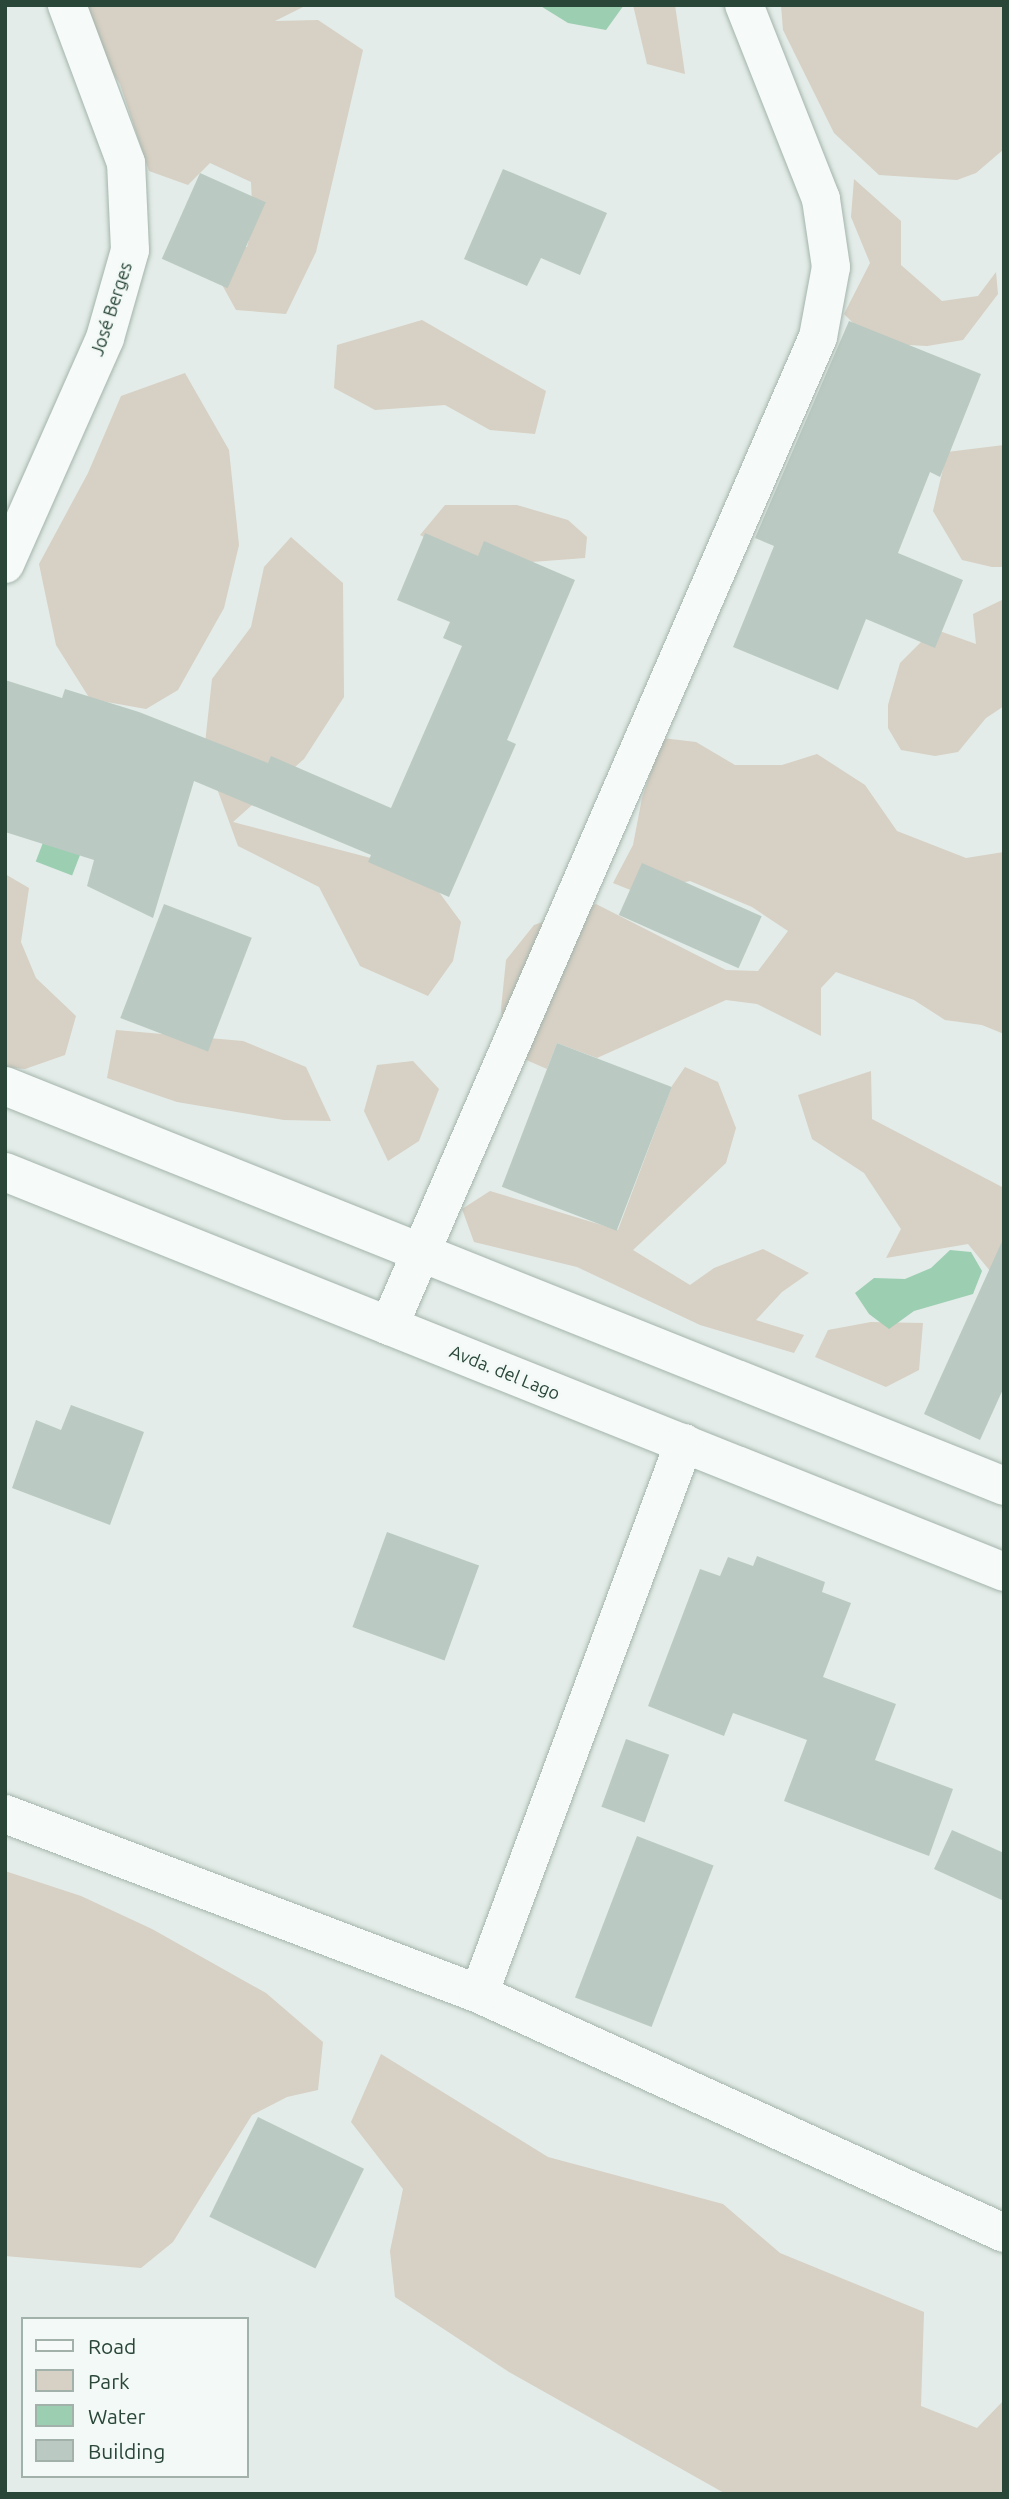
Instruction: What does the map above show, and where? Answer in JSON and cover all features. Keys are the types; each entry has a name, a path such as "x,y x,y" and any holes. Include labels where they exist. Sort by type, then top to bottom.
{"street":[{"name":"José Berges","path":"5,564 105,338 130,250 126,163 67,5"},
{"path":"389,1326 818,337 831,267 821,199 744,5"},
{"path":"5,1086 1004,1486"},
{"name":"Avda. del Lago","path":"5,1172 1004,1572"},
{"path":"479,1994 684,1443"},
{"path":"5,1814 479,1994 1004,2233"}],"green space":[{"path":"70,5 307,5 275,21 318,20 363,50 316,252 286,314 236,310 204,252 219,241 247,247 253,224 251,182 210,163 188,185 149,171 120,84"},
{"path":"633,5 675,5 685,74 647,64"},
{"path":"781,5 1004,5 1004,149 976,173 957,180 879,175 834,133 783,30"},
{"path":"854,179 901,221 901,265 942,301 978,296 996,272 998,294 963,340 927,346 873,343 844,314 870,263 851,217"},
{"path":"422,320 546,391 535,434 490,430 445,405 375,410 334,388 337,345"},
{"path":"185,373 229,450 239,545 224,608 178,690 146,709 90,699 56,645 39,564 88,473 121,396"},
{"path":"1004,445 1004,567 992,567 962,560 933,511 947,452"},
{"path":"445,505 517,505 568,520 587,537 585,558 518,563 456,553 420,535"},
{"path":"291,537 343,583 344,697 304,759 233,822 390,863 433,884 461,922 453,961 428,996 360,966 319,887 238,846 204,753 212,679 251,627 264,567"},
{"path":"1004,599 1004,706 986,718 958,752 935,756 901,750 888,728 888,705 900,663 934,629 976,644 973,614"},
{"path":"662,738 696,742 735,765 782,765 817,754 865,785 897,831 966,858 1004,852 1004,1034 982,1025 945,1020 914,1000 836,972 821,988 821,1036 757,1004 726,1000 597,1058 557,1043 547,1069 506,1051 501,1009 506,960 534,925 596,904 726,970 758,971 788,931 752,907 690,881 638,893 613,883 633,845 642,798"},
{"path":"5,874 29,888 21,942 36,978 76,1016 65,1055 25,1069 5,1067"},
{"path":"116,1030 243,1041 306,1067 331,1121 284,1120 177,1102 107,1078"},
{"path":"413,1061 439,1089 419,1141 388,1161 364,1111 377,1065"},
{"path":"685,1067 718,1082 736,1128 726,1163 633,1250 690,1285 714,1268 763,1249 809,1273 782,1292 756,1320 804,1335 794,1353 700,1325 577,1267 474,1242 462,1209 490,1191 618,1230 672,1086"},
{"path":"871,1071 872,1119 1004,1188 1004,1288 968,1244 886,1258 901,1229 864,1173 812,1139 798,1095"},
{"path":"871,1322 923,1323 919,1370 886,1387 815,1357 828,1330"},
{"path":"5,1871 81,1896 152,1929 266,1993 323,2042 318,2090 287,2097 252,2115 173,2242 141,2268 5,2256"},
{"path":"381,2054 548,2157 723,2204 780,2253 924,2312 921,2406 977,2428 1004,2400 1004,2494 726,2494 509,2372 395,2297 390,2251 403,2189 351,2122"}],"water":[{"path":"539,5 624,5 606,30 568,23"},
{"path":"54,814 90,828 72,876 36,862"},
{"path":"950,1250 971,1252 982,1271 973,1294 914,1311 889,1329 869,1314 855,1293 874,1278 905,1279 931,1268"}],"building":[{"path":"503,169 607,213 580,275 541,258 527,286 464,259"},
{"path":"200,173 266,202 228,288 162,259"},
{"path":"849,321 981,374 940,477 930,472 898,553 963,580 935,648 866,619 838,690 733,647 774,546 755,538"},
{"path":"425,533 478,556 484,541 575,580 507,740 516,744 449,897 368,862 371,855 194,781 153,918 87,886 94,860 5,832 5,680 62,698 65,689 139,712 268,763 271,756 391,808 462,646 443,638 450,622 397,600"},
{"path":"642,863 762,916 738,968 619,915"},
{"path":"164,904 252,938 208,1052 120,1018"},
{"path":"557,1043 672,1087 617,1231 502,1187"},
{"path":"1004,1237 1004,1387 980,1440 924,1414"},
{"path":"71,1405 144,1432 110,1525 12,1488 36,1420 61,1430"},
{"path":"387,1532 479,1566 445,1660 352,1627"},
{"path":"757,1556 825,1582 822,1592 851,1603 823,1677 896,1704 875,1760 953,1789 929,1856 784,1801 807,1740 733,1713 724,1736 648,1706 700,1569 720,1576 728,1557 753,1566"},
{"path":"626,1739 669,1755 645,1822 601,1807"},
{"path":"952,1830 1004,1853 1004,1901 934,1869"},
{"path":"637,1836 714,1865 652,2027 575,1998"},
{"path":"258,2117 364,2169 315,2268 209,2217"}]}
